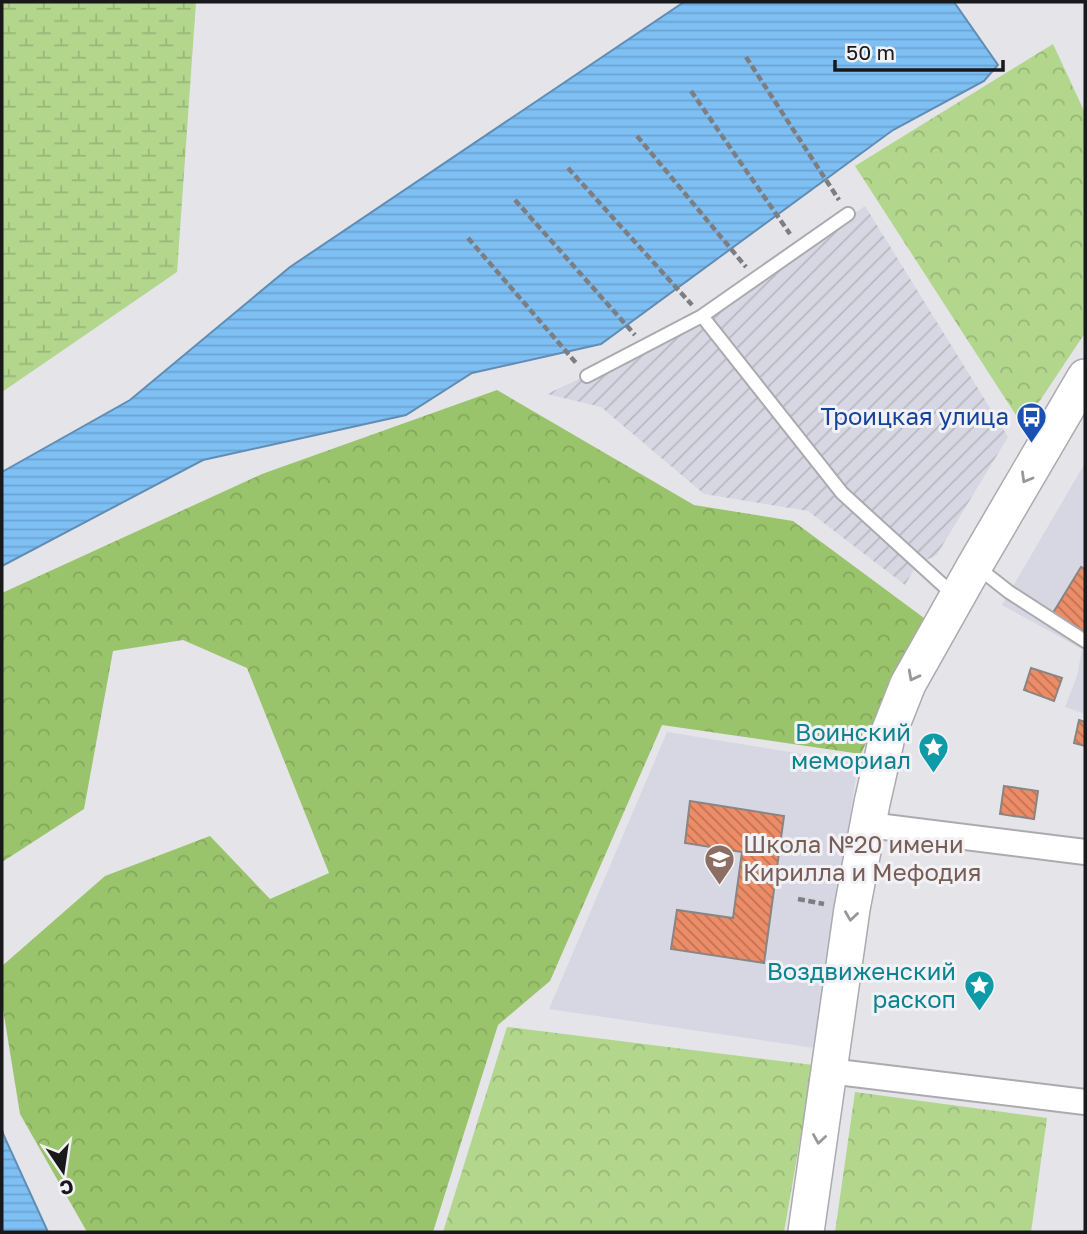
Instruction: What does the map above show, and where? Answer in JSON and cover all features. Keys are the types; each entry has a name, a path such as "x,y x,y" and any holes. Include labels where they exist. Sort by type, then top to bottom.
{"main road":[{"path":"806,1232 852,909 887,737 908,684 1085,377"}],"street":[{"path":"869,825 1085,852"},
{"path":"830,1071 1085,1102"}],"lane":[{"path":"587,376 702,316 848,214"},
{"path":"702,316 842,493 956,597"},
{"path":"975,565 1009,592 1085,640"}],"path":[{"path":"746,57 848,214"},
{"path":"691,92 800,248"},
{"path":"637,136 756,279"},
{"path":"568,168 702,316"},
{"path":"515,200 645,346"},
{"path":"468,238 587,376"},
{"path":"797,899 825,904"}],"shaded area":[{"path":"865,206 1008,437 936,556 918,563 905,585 808,511 704,494 601,407 547,394 711,317"},
{"path":"1085,463 1085,714 1065,707 1077,676 1082,649 1002,605"},
{"name":"Школа №20 имени Кирилла и Мефодия","path":"667,732 858,763 815,1048 549,1009"}],"green space":[{"path":"2,2 196,2 177,272 2,392"},
{"path":"1053,44 1085,113 1085,333 1023,426 855,166"},
{"path":"497,390 694,505 793,521 924,618 861,754 662,725 550,981 498,1025 433,1232 87,1232 20,1114 2,1003 2,966 105,876 210,836 270,899 329,873 247,668 183,640 113,651 84,809 2,862 2,593 262,474"},
{"path":"507,1027 813,1065 784,1232 443,1232"},
{"path":"855,1092 1047,1118 1031,1232 835,1232"}],"water":[{"path":"684,2 954,2 998,65 984,81 893,130 601,344 472,373 406,415 203,460 2,566 2,472 130,400 290,267"},
{"path":"2,1130 4,1136 48,1232 2,1232"}],"building":[{"path":"1081,567 1085,569 1085,632 1053,613"},
{"path":"1031,668 1062,678 1054,701 1024,690"},
{"path":"1079,720 1085,722 1085,746 1074,743"},
{"path":"1004,786 1038,791 1034,819 1000,814"},
{"path":"690,801 784,816 764,963 671,949 677,910 733,918 742,852 685,843"}],"place":[{"name":"Троицкая улица","path":"1032,444"},
{"name":"Воинский мемориал","path":"934,774"},
{"name":"Школа №20 имени Кирилла и Мефодия","path":"720,886"},
{"name":"Воздвиженский раскоп","path":"979,1013"}]}
